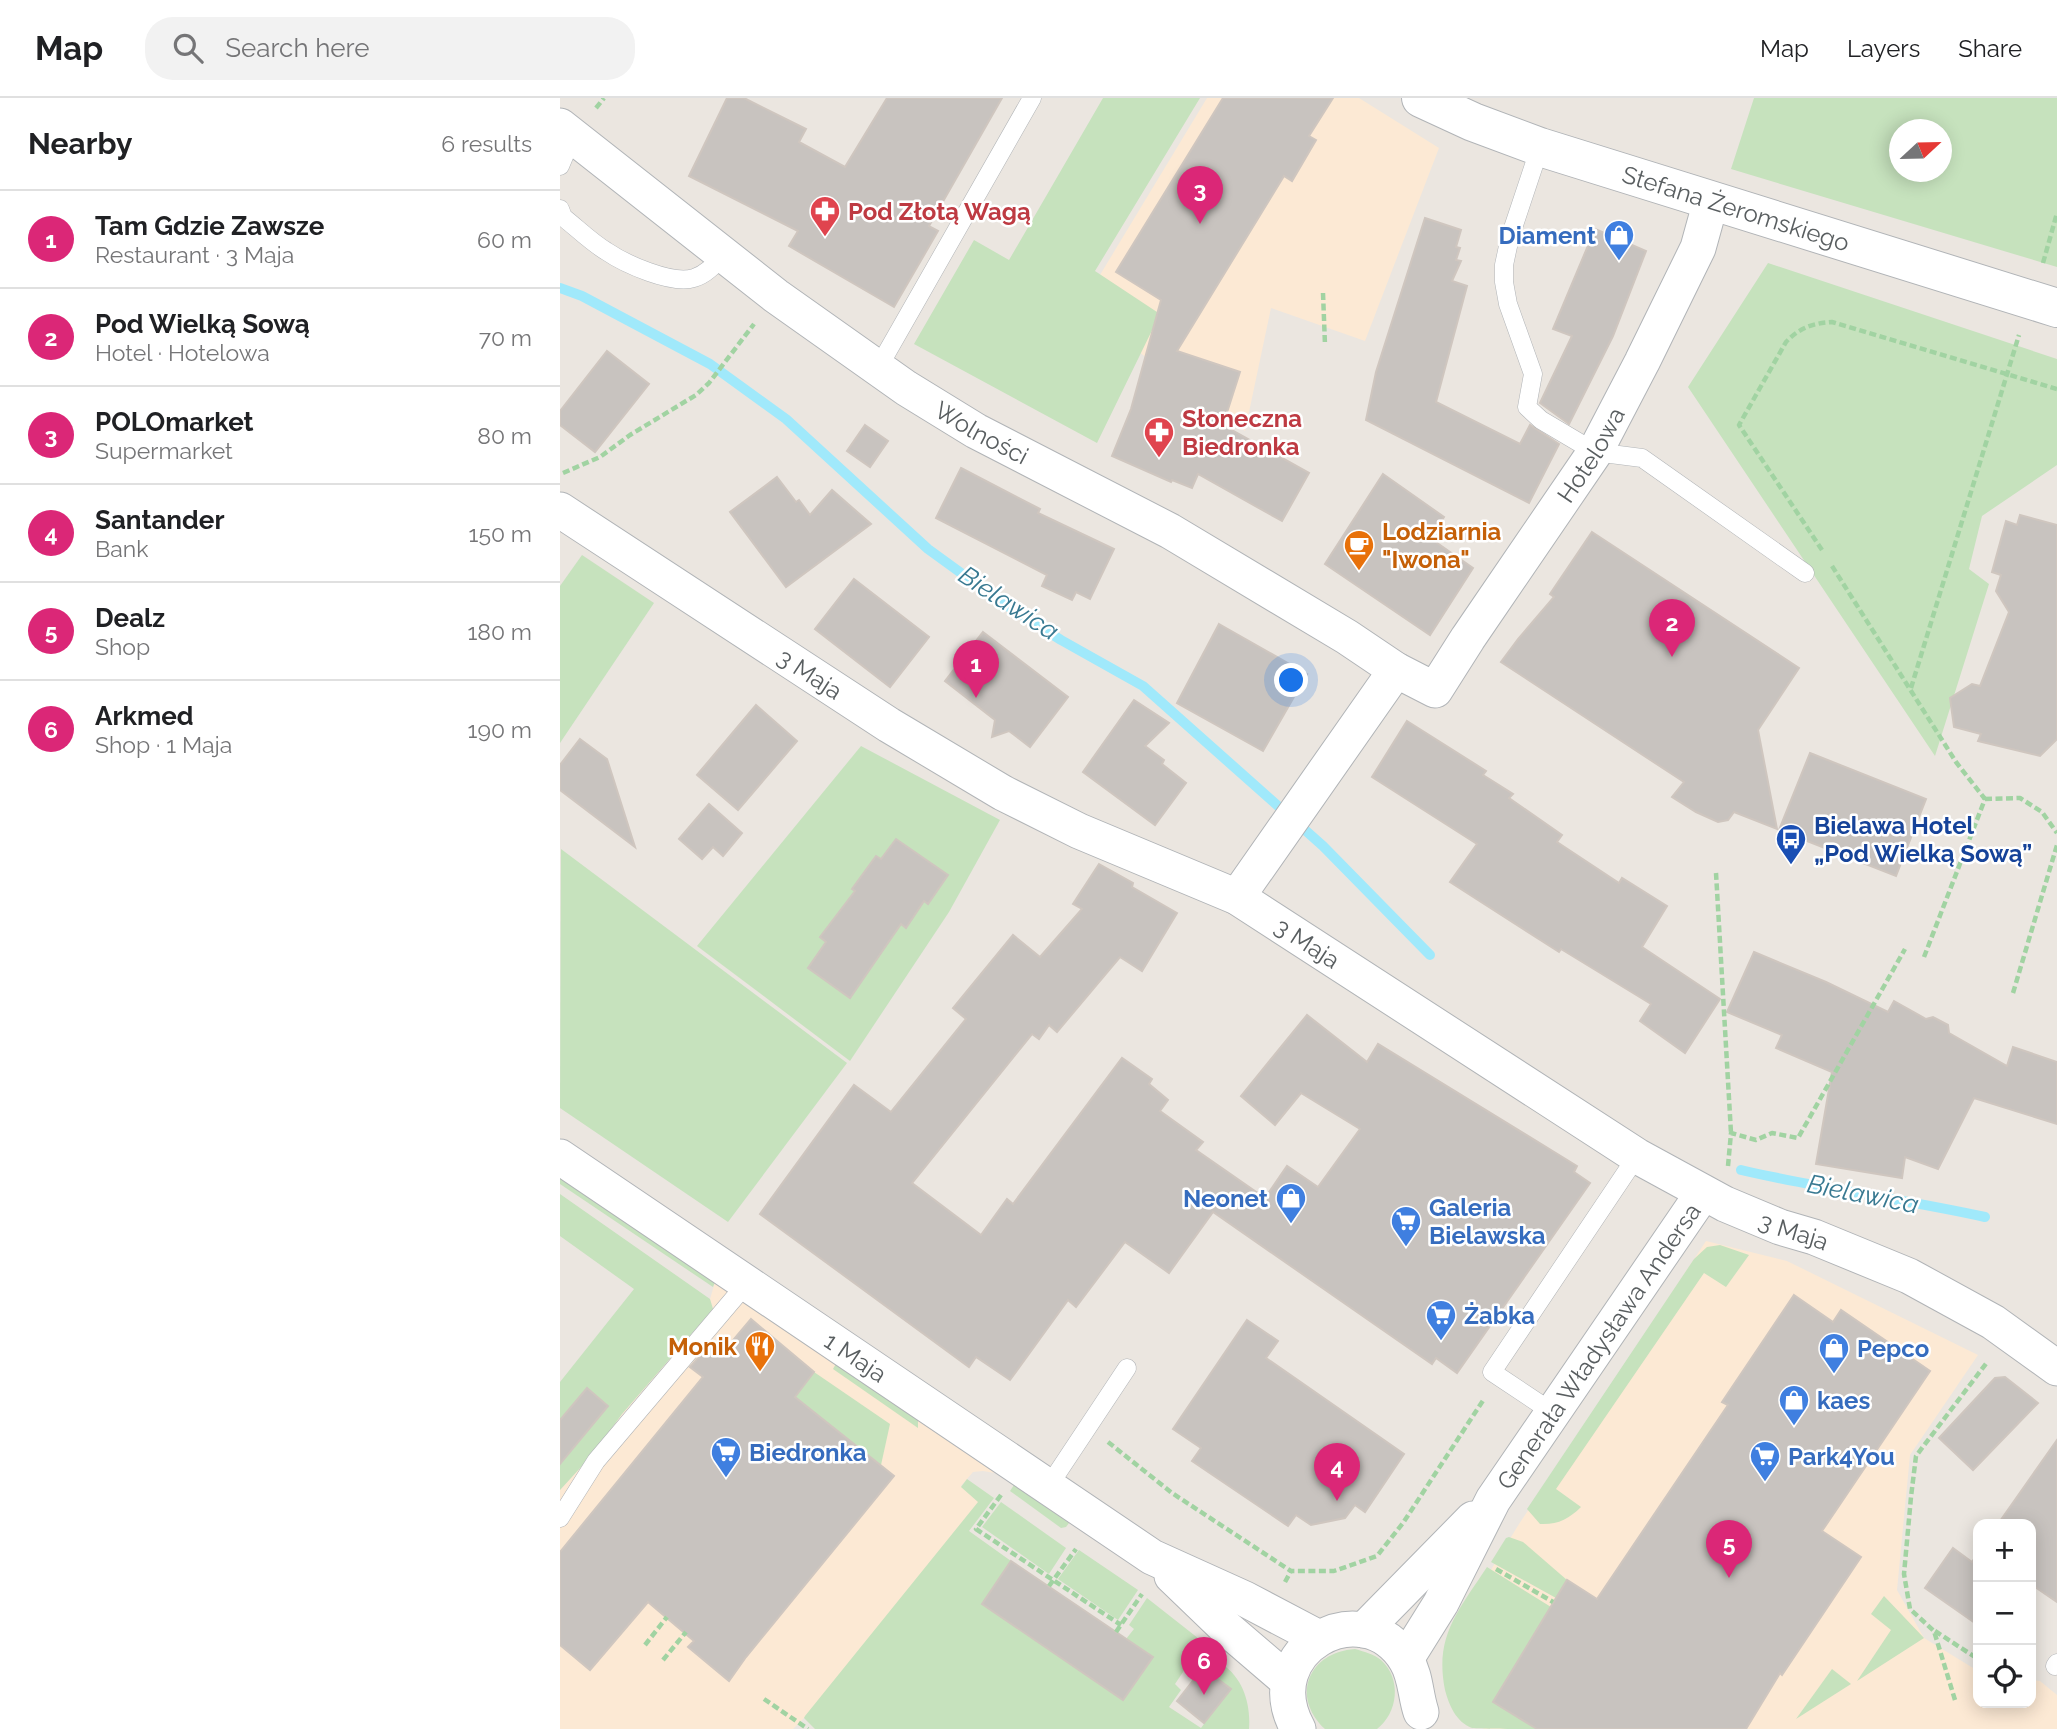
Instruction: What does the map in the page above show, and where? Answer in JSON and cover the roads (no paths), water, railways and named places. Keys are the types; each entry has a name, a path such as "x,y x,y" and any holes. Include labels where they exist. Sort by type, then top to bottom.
{"street":[{"name":"Stefana Żeromskiego","path":"1421,98 1473,122 1541,147 2057,308"},
{"name":"Wolności","path":"564,143 724,254 776,296 878,368 976,431 1195,546 1347,637 1396,670 1435,690"},
{"name":"Hotelowa","path":"1435,690 1595,452 1698,248 1711,201"},
{"name":"3 Maja","path":"560,510 889,725 1003,793 1079,831 1237,897 1637,1156 1714,1198 1780,1227 1814,1237 1909,1276 1993,1322 2057,1368"},
{"path":"1237,897 1396,670"},
{"name":"1 Maja","path":"560,1157 1152,1557 1288,1681"},
{"name":"Generała Władysława Andersa","path":"1406,1659 1441,1603 1493,1500 1552,1412 1714,1198"},
{"name":"Generała Władysława Andersa","path":"1363,1630 1493,1500"},
{"name":"1 Maja","path":"1152,1557 1245,1599 1319,1638"},
{"path":"1298,1729 1289,1706 1288,1681 1294,1664 1304,1650 1319,1638 1348,1629 1363,1630 1387,1640 1406,1659 1415,1683 1422,1723"}],"lane":[{"path":"878,368 1032,98"},
{"path":"1541,147 1510,237 1504,265 1508,304 1533,374 1527,407 1541,419 1595,452 1642,458 1805,573"},
{"path":"560,209 563,217 606,251 640,269 674,278 691,279 707,272 724,254"},
{"path":"1552,1412 1492,1372 1637,1156"},
{"path":"560,1518 596,1461 747,1283"},
{"path":"1048,1487 1127,1368"}],"waterway":[{"name":"Bielawica","path":"560,288 582,296 710,364 786,419 928,549 1001,602 1061,640 1143,686 1323,846 1430,955"},
{"name":"Bielawica","path":"1741,1170 1985,1217"}],"place":[{"name":"POLOmarket","path":"1200,224"},
{"name":"Pod Złotą Wagą","path":"825,238"},
{"name":"Diament","path":"1619,262"},
{"name":"Słoneczna Biedronka","path":"1159,459"},
{"name":"Lodziarnia \"Iwona\"","path":"1359,572"},
{"name":"Pod Wielką Sową","path":"1672,657"},
{"name":"Tam Gdzie Zawsze","path":"976,698"},
{"name":"Bielawa Hotel „Pod Wielką Sową”","path":"1791,866"},
{"name":"Neonet","path":"1291,1225"},
{"name":"Galeria Bielawska","path":"1406,1248"},
{"name":"Żabka","path":"1441,1342"},
{"name":"Monik","path":"760,1373"},
{"name":"Pepco","path":"1834,1375"},
{"name":"kaes","path":"1794,1427"},
{"name":"Biedronka","path":"726,1479"},
{"name":"Park4You","path":"1765,1483"},
{"name":"Santander","path":"1337,1501"},
{"name":"Dealz","path":"1729,1578"},
{"name":"Arkmed","path":"1204,1695"}]}
